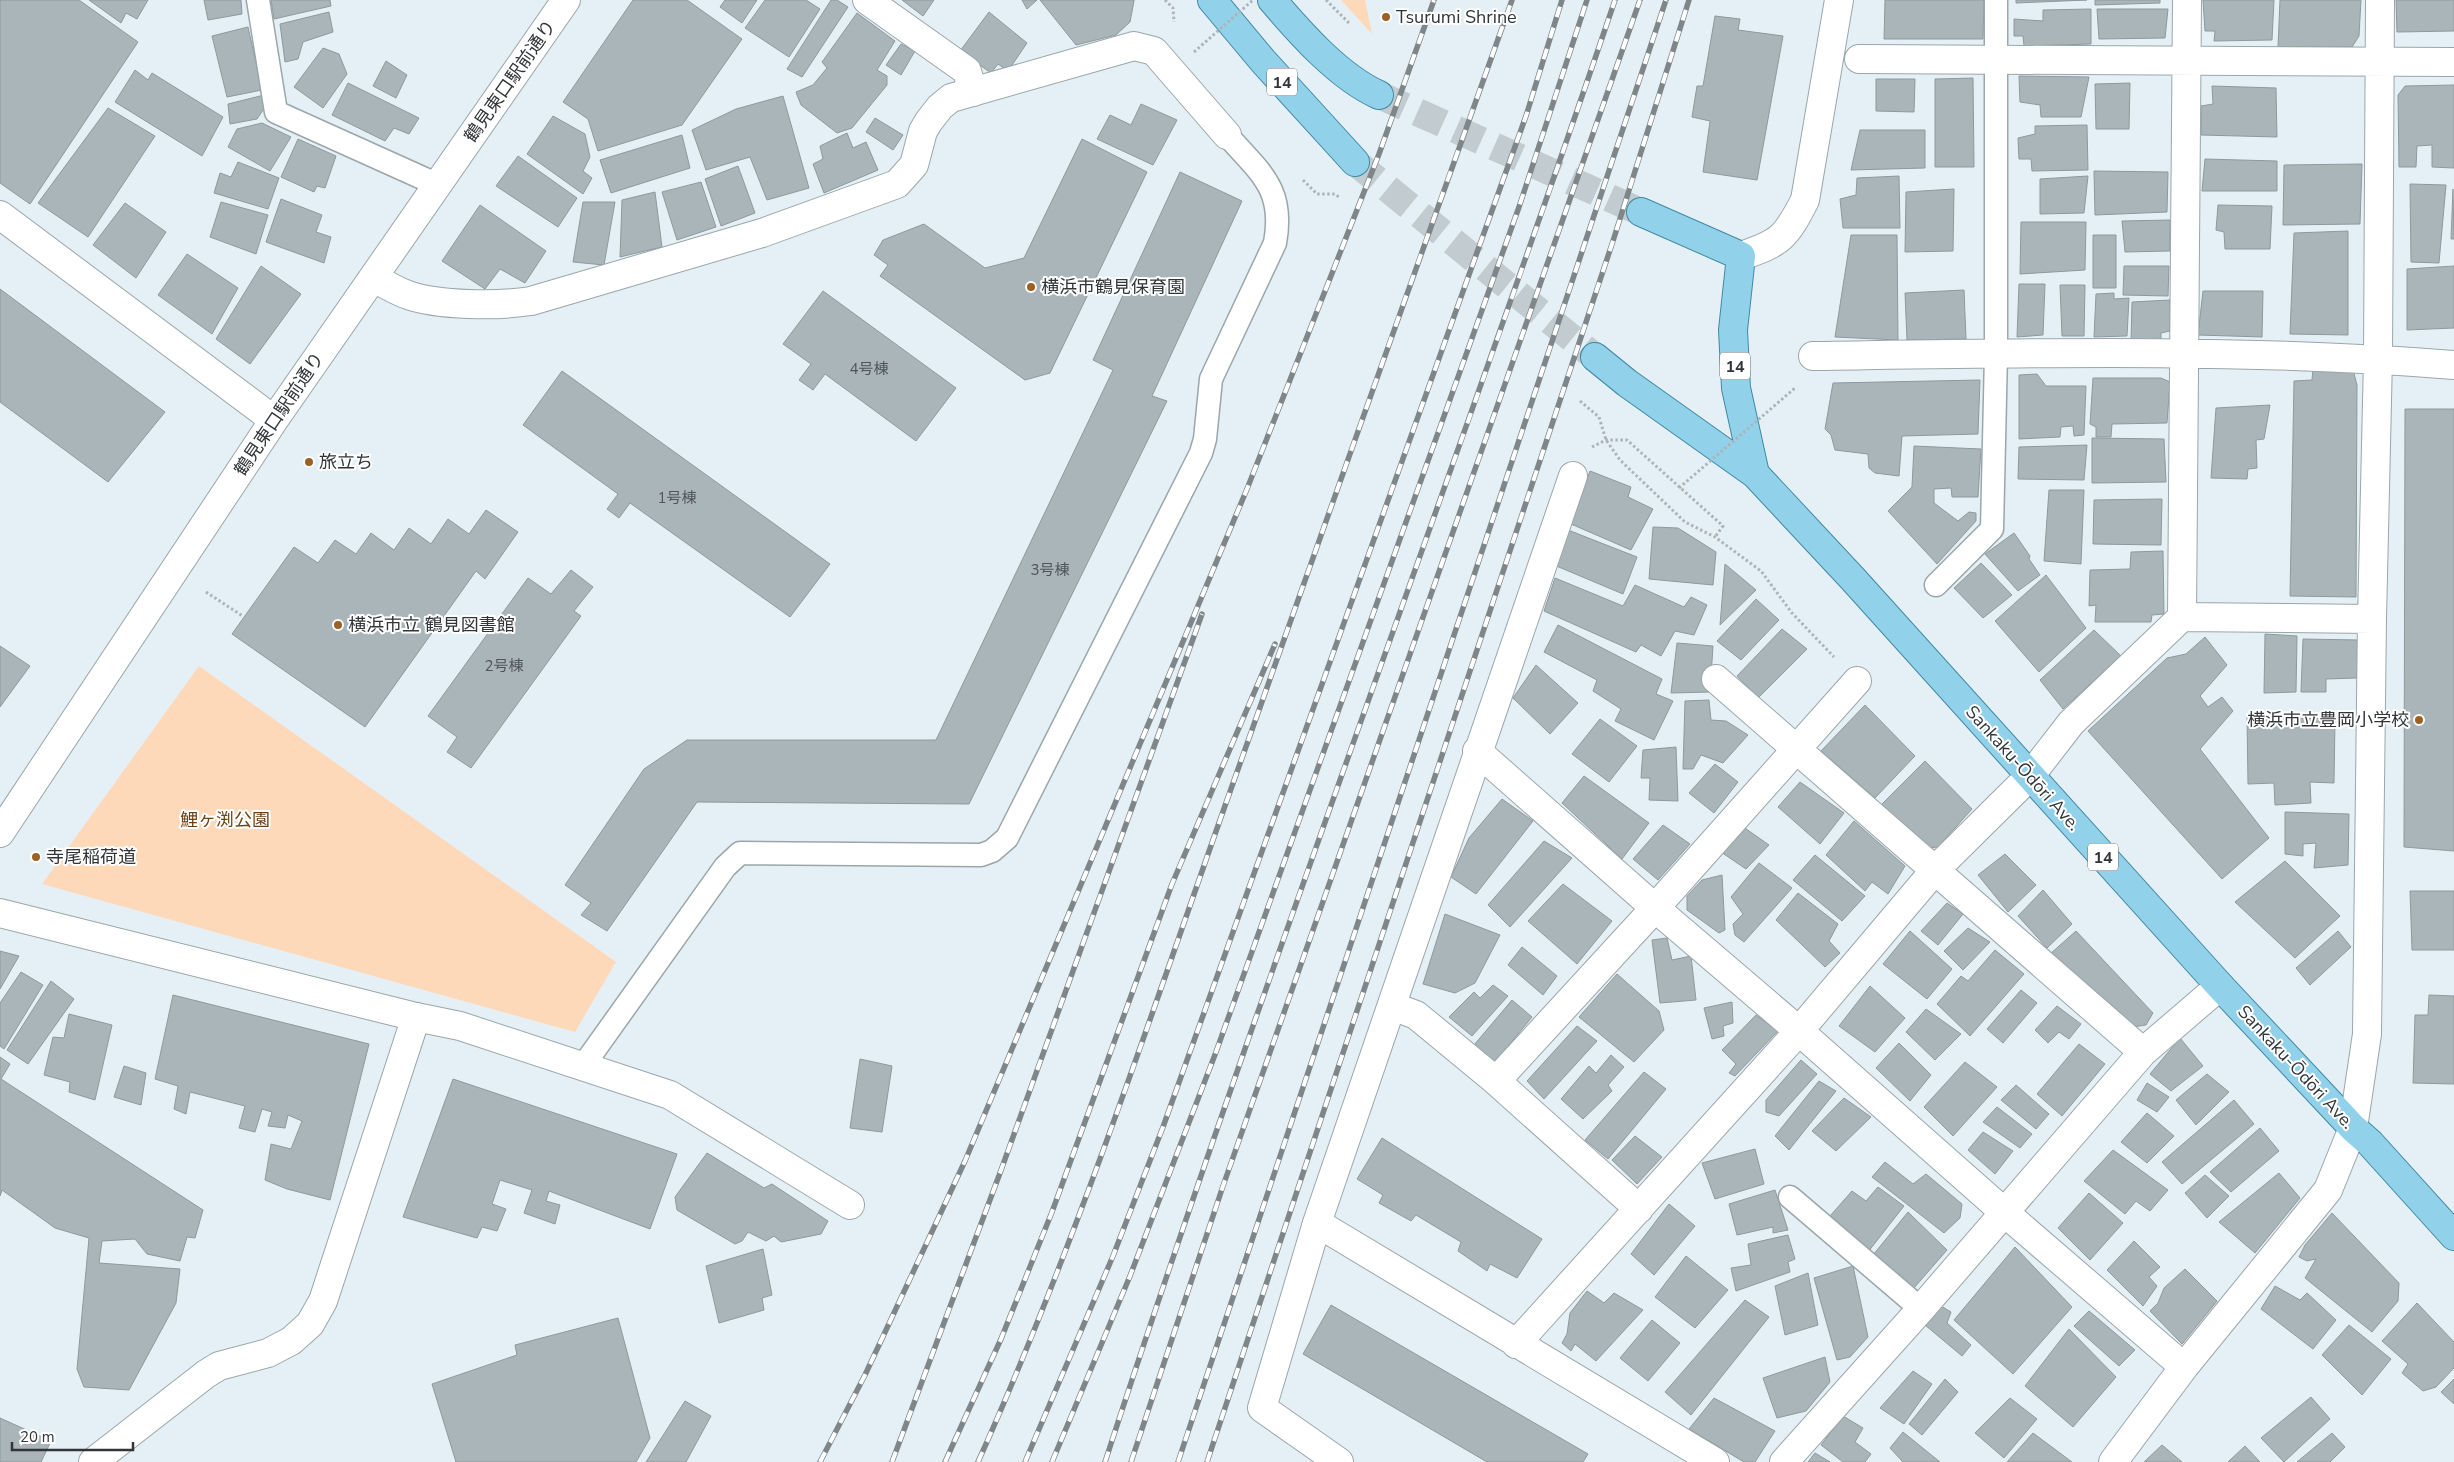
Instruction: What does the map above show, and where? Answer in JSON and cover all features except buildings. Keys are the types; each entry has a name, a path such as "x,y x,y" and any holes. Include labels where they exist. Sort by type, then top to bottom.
{"main road":[{"name":"14","path":"1212,0 1355,162"},
{"path":"1272,0 1299,32 1361,87 1380,96"},
{"path":"1641,212 1741,256"},
{"name":"14","path":"1741,256 1733,330 1736,388 1755,474"},
{"name":"14","path":"1595,357 1755,474"},
{"name":"Sankaku-Ōdōri Ave.","path":"1755,474 2220,986 2353,1128 2370,1143 2454,1236"}],"street":[{"name":"鶴見東口駅前通り","path":"0,833 274,420 566,0"},
{"path":"867,0 967,71 972,92"},
{"path":"1741,256 1769,247 1790,229 1805,200 1839,0"},
{"path":"2182,617 2187,0"},
{"path":"2113,1462 2184,1367 2328,1190 2353,1128 2367,1034 2372,619 2378,358 2380,0"},
{"path":"373,278 408,295 433,300 511,304 532,301 615,278 762,233 901,182 914,165 923,131 934,114 951,98 1134,46 1145,47 1154,51 1227,135"},
{"path":"1859,59 2454,62"},
{"path":"0,215 274,420"},
{"path":"1813,356 2184,354 2378,358 2454,365"},
{"path":"1339,1462 1262,1408 1317,1223 1477,751 1573,476"},
{"path":"1516,1344 1799,1031 1935,870 2030,776 2072,724 2182,617 2372,619"},
{"path":"1716,679 2143,1052"},
{"path":"1496,1081 1655,908 1857,681"},
{"path":"1477,751 2184,1367"},
{"path":"0,913 416,1017 460,1026 670,1095 850,1205"},
{"path":"1784,1462 1921,1309 2143,1052 2220,986"},
{"path":"1392,1006 1416,1015 1496,1081 1639,1210"},
{"path":"93,1462 206,1374 219,1366 268,1353 291,1340 310,1324 323,1301 336,1265 416,1017"},
{"path":"1317,1223 1715,1462"}],"lane":[{"path":"258,0 276,112 438,185"},
{"path":"1936,585 1992,529 1996,354 1996,0"},
{"path":"583,1066 728,863 740,853 981,855 992,850 1007,838 1201,453 1205,440 1211,380 1275,243 1279,222 1272,187 1227,135"},
{"path":"1790,1197 1921,1309"}],"path":[{"path":"1194,52 1253,0"},
{"path":"1326,0 1350,24"},
{"path":"1304,181 1317,194 1335,194 1340,198"},
{"path":"1679,488 1795,388"},
{"path":"1580,401 1599,417 1606,440 1620,460 1685,522 1715,537 1760,571 1792,613 1857,681"},
{"path":"1587,449 1606,440 1627,440 1724,526 1715,537"},
{"path":"206,592 244,617"}],"green space":[{"path":"1341,0 1365,0 1372,34"},
{"name":"鯉ヶ渕公園","path":"199,666 616,962 575,1032 42,884"}],"tunnel":[{"path":"1379,95 1641,212"},
{"path":"1355,162 1595,357"}],"railway":[{"path":"820,1462 865,1375 965,1161 1247,489 1379,154 1434,0"},
{"path":"978,1462 1046,1300 1109,1135 1512,0"},
{"path":"1025,1462 1113,1256 1163,1127 1526,116 1562,0"},
{"path":"1052,1462 1130,1276 1216,1052 1519,207 1587,0"},
{"path":"1105,1462 1229,1095 1488,366 1615,0"},
{"path":"1131,1462 1223,1186 1640,0"},
{"path":"1178,1462 1666,0"},
{"path":"1207,1462 1613,241 1689,0"},
{"path":"892,1462 1000,1173 1202,614"},
{"path":"945,1462 1001,1339 1052,1212 1172,884 1275,644"}],"place":[{"name":"Tsurumi Shrine","path":"1386,17"},
{"name":"横浜市鶴見保育園","path":"1031,287"},
{"name":"旅立ち","path":"309,462"},
{"name":"横浜市立 鶴見図書館","path":"338,625"},
{"name":"横浜市立豊岡小学校","path":"2419,720"},
{"name":"寺尾稲荷道","path":"36,857"}]}
